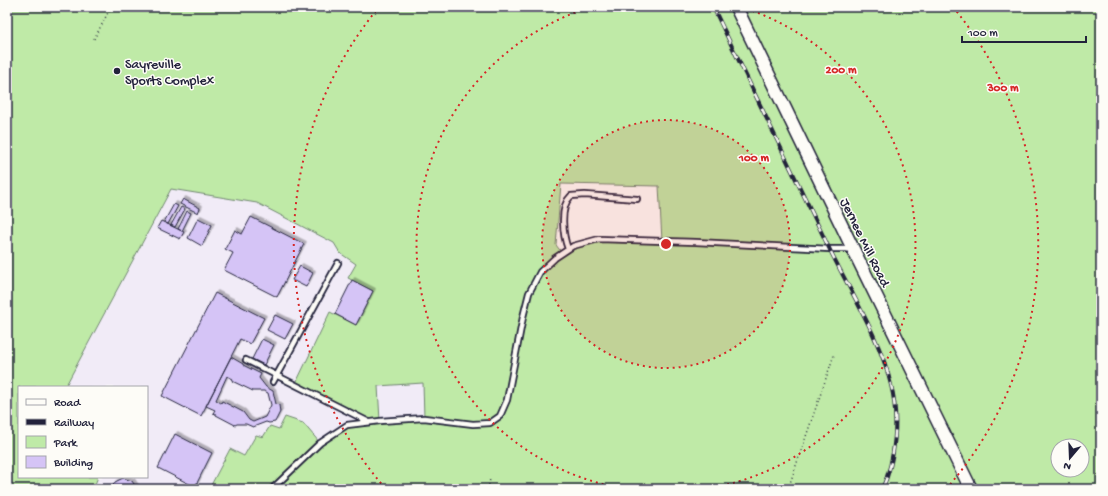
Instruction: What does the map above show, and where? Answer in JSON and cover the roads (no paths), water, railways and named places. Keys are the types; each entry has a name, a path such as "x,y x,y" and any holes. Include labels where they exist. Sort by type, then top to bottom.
{"street":[{"name":"Jernee Mill Road","path":"736,7 971,489"}],"lane":[{"path":"568,249 564,240 563,226 566,204 571,196 585,195 637,199"},
{"path":"272,489 320,443 347,425 424,418 474,424 490,423 500,416 507,400 529,292 540,272 555,258 573,246 599,239 853,249"},
{"path":"273,382 338,263"},
{"path":"246,360 369,422"}],"railway":[{"path":"713,7 830,250 864,316 880,350 886,367 891,385 895,410 895,438 887,477 882,489"}],"place":[{"name":"Sayreville Sports Complex","path":"117,71"}]}
